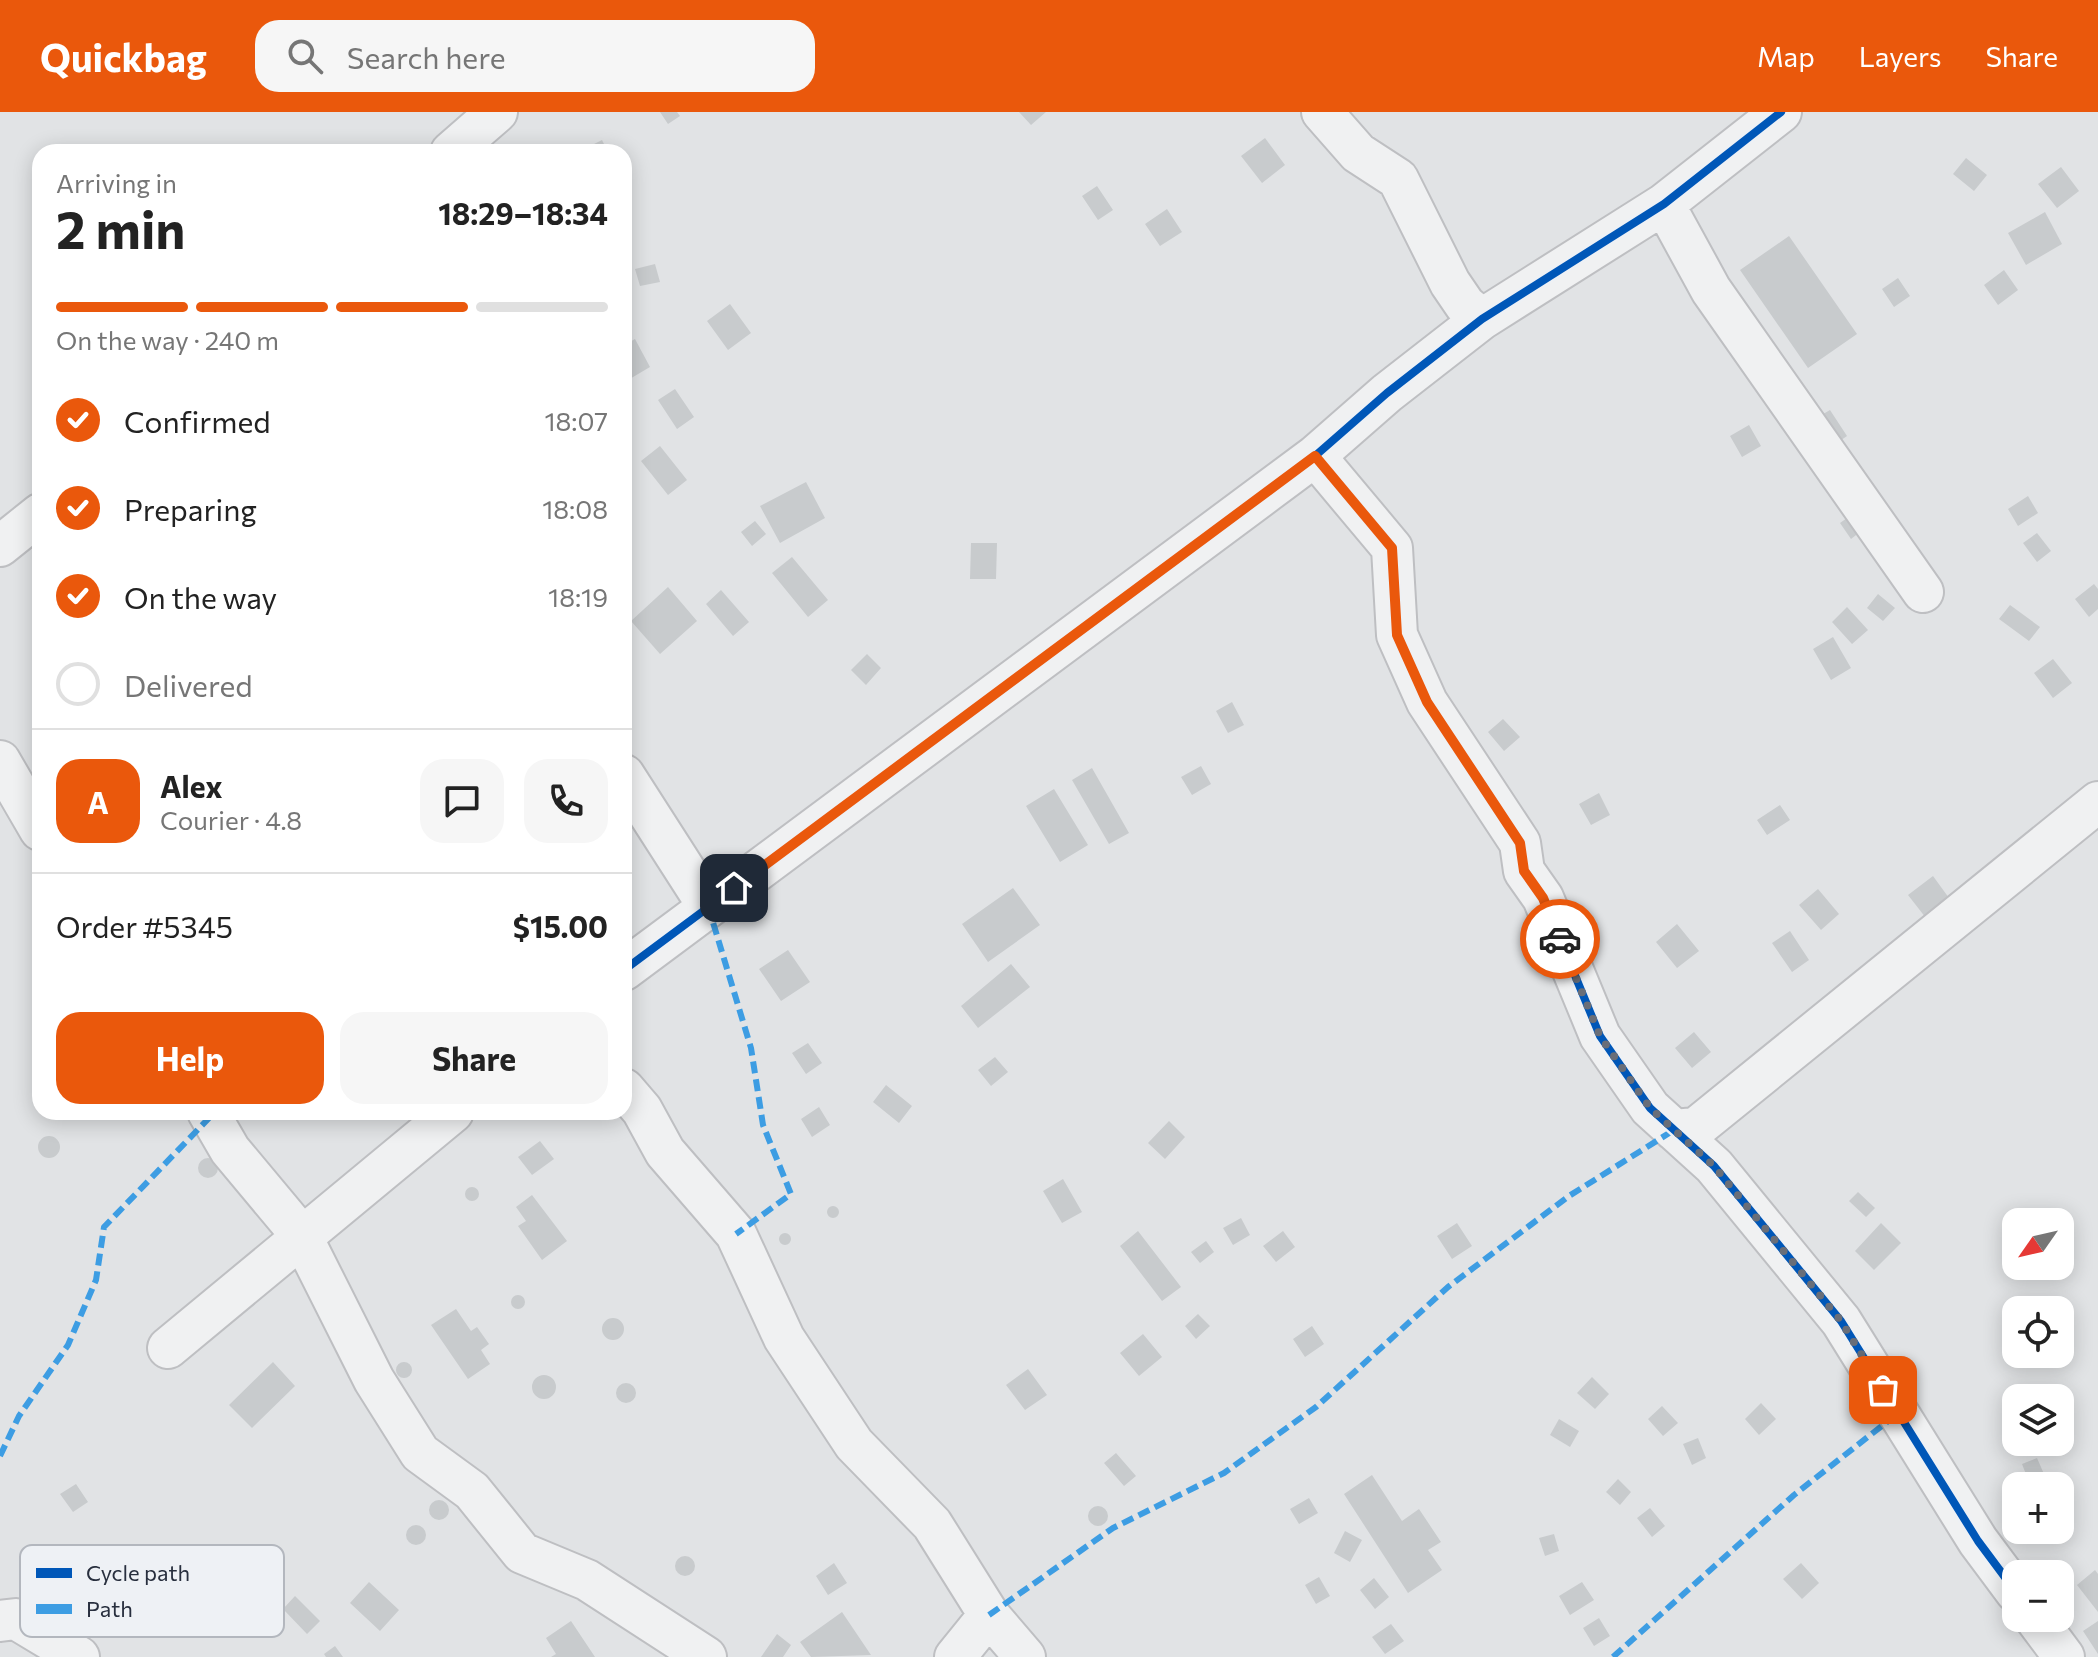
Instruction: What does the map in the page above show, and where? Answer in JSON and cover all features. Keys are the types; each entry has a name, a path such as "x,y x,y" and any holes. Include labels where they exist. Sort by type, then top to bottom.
{"street":[{"path":"460,144 497,112"},
{"path":"1322,112 1358,153 1398,179 1450,283 1465,305 1482,319"},
{"path":"632,964 1315,456 1387,393 1482,319 1664,204 1781,112"},
{"path":"1664,204 1711,290 1923,592"},
{"path":"1315,456 1392,548 1397,635 1427,702 1520,843 1524,871 1543,898 1600,1036 1650,1108 1714,1166 1841,1321 1978,1541 2002,1573"},
{"path":"0,546 32,520"},
{"path":"0,761 32,816"},
{"path":"632,787 708,906"},
{"path":"1674,1130 1696,1128 2098,802"},
{"path":"632,1098 642,1110 665,1152 736,1234 784,1338 854,1444 932,1524 989,1615 1025,1657"},
{"path":"213,1120 230,1150 301,1235 374,1380 420,1453 472,1491 522,1553 587,1580 706,1657"},
{"path":"168,1348 443,1120"},
{"path":"955,1657 989,1615"},
{"path":"0,1621 20,1621"},
{"path":"2045,1632 2064,1657"},
{"path":"46,1637 79,1657"}],"building":[{"path":"660,112 677,112 680,116 668,124"},
{"path":"1019,112 1046,112 1031,125"},
{"path":"1265,138 1285,165 1262,183 1241,156"},
{"path":"1966,158 1987,175 1974,191 1953,174"},
{"path":"2061,167 2079,191 2057,208 2038,184"},
{"path":"1097,186 1113,210 1098,220 1082,196"},
{"path":"1167,209 1182,232 1160,246 1145,224"},
{"path":"2045,212 2062,244 2026,265 2008,233"},
{"path":"1789,236 1857,334 1808,368 1740,270"},
{"path":"655,264 660,282 640,286 635,269"},
{"path":"2004,270 2018,290 1998,305 1984,285"},
{"path":"1898,278 1910,296 1894,307 1882,289"},
{"path":"730,304 751,333 728,350 707,321"},
{"path":"635,339 650,367 632,378 632,341"},
{"path":"675,389 694,417 677,429 658,400"},
{"path":"1830,410 1847,436 1831,447 1813,420"},
{"path":"1749,425 1761,446 1742,457 1730,436"},
{"path":"660,446 687,480 668,495 641,461"},
{"path":"806,482 825,518 780,543 760,506"},
{"path":"2028,496 2038,513 2018,526 2008,509"},
{"path":"1854,513 1865,528 1851,539 1840,523"},
{"path":"755,521 766,534 752,546 741,532"},
{"path":"2037,533 2051,551 2037,562 2023,543"},
{"path":"971,543 997,543 996,579 970,579"},
{"path":"792,557 828,600 808,617 772,573"},
{"path":"2094,584 2098,589 2098,609 2089,617 2075,599"},
{"path":"668,587 697,621 660,654 632,620"},
{"path":"721,590 749,622 733,636 706,604"},
{"path":"1878,594 1895,608 1883,621 1867,608"},
{"path":"2010,605 2040,627 2029,641 1999,619"},
{"path":"1847,607 1868,630 1852,644 1832,622"},
{"path":"1833,637 1851,668 1831,680 1813,649"},
{"path":"867,654 881,668 866,685 851,670"},
{"path":"2053,659 2072,683 2053,698 2034,673"},
{"path":"1232,702 1244,725 1228,733 1216,711"},
{"path":"1503,719 1520,737 1504,751 1488,732"},
{"path":"1201,766 1211,784 1192,795 1181,777"},
{"path":"1092,768 1129,833 1109,844 1072,780"},
{"path":"1054,789 1088,845 1060,862 1026,806"},
{"path":"1599,793 1610,815 1591,825 1579,804"},
{"path":"1780,805 1790,820 1767,835 1757,820"},
{"path":"1933,876 1957,909 1933,927 1908,895"},
{"path":"1013,888 1040,925 988,962 962,924"},
{"path":"1818,889 1839,914 1821,930 1799,905"},
{"path":"1677,924 1699,951 1677,968 1656,942"},
{"path":"1790,931 1809,960 1792,972 1772,943"},
{"path":"788,950 810,982 781,1001 759,969"},
{"path":"1011,964 1030,987 978,1028 961,1006"},
{"path":"1694,1032 1711,1052 1692,1068 1675,1048"},
{"path":"808,1043 822,1063 806,1074 792,1053"},
{"path":"995,1057 1008,1072 991,1086 978,1070"},
{"path":"886,1085 912,1106 899,1123 873,1102"},
{"path":"819,1107 830,1125 812,1137 801,1119"},
{"path":"1169,1121 1185,1137 1165,1159 1148,1143"},
{"path":"49,1136 57,1139 60,1147 57,1155 49,1158 41,1155 38,1147 41,1139"},
{"path":"540,1141 554,1159 532,1175 518,1157"},
{"path":"208,1158 215,1161 218,1168 215,1175 208,1178 201,1175 198,1168 201,1161"},
{"path":"1063,1179 1082,1212 1062,1223 1043,1191"},
{"path":"472,1187 479,1194 472,1201 465,1194"},
{"path":"1858,1192 1875,1208 1866,1217 1849,1201"},
{"path":"532,1195 567,1241 542,1260 518,1226 526,1221 516,1207"},
{"path":"828,1207 838,1207 838,1217 828,1217"},
{"path":"1241,1218 1250,1235 1233,1245 1223,1228"},
{"path":"1457,1223 1472,1246 1452,1259 1437,1236"},
{"path":"1881,1223 1901,1243 1874,1270 1855,1251"},
{"path":"1138,1231 1181,1287 1162,1301 1120,1246"},
{"path":"1283,1231 1295,1247 1276,1262 1263,1246"},
{"path":"780,1234 790,1234 790,1244 780,1244"},
{"path":"1206,1241 1214,1252 1200,1263 1191,1252"},
{"path":"518,1295 525,1302 518,1309 511,1302"},
{"path":"456,1309 471,1331 477,1327 489,1344 481,1350 490,1364 468,1379 431,1325"},
{"path":"1198,1314 1210,1326 1196,1339 1185,1326"},
{"path":"613,1318 621,1321 624,1329 621,1337 613,1340 605,1337 602,1329 605,1321"},
{"path":"1312,1326 1324,1344 1305,1357 1293,1339"},
{"path":"1143,1334 1162,1357 1139,1376 1120,1353"},
{"path":"273,1362 295,1386 252,1428 229,1405"},
{"path":"401,1362 407,1362 412,1370 410,1376 401,1378 396,1373 396,1367"},
{"path":"1028,1369 1047,1395 1025,1410 1006,1385"},
{"path":"544,1375 553,1378 556,1387 553,1396 544,1399 535,1396 532,1387 535,1378"},
{"path":"1592,1377 1609,1394 1595,1409 1577,1393"},
{"path":"626,1383 633,1386 636,1393 633,1400 626,1403 619,1400 616,1393 619,1386"},
{"path":"1761,1403 1776,1419 1759,1435 1745,1419"},
{"path":"1662,1406 1678,1423 1663,1436 1648,1419"},
{"path":"1559,1419 1579,1431 1570,1447 1550,1435"},
{"path":"1698,1438 1706,1458 1692,1465 1683,1444"},
{"path":"1116,1453 1136,1476 1124,1486 1104,1463"},
{"path":"2037,1458 2043,1472 2025,1472 2022,1464"},
{"path":"1372,1475 1402,1521 1419,1509 1441,1542 1428,1550 1442,1570 1408,1593 1344,1494"},
{"path":"1618,1479 1631,1492 1620,1505 1606,1492"},
{"path":"76,1484 88,1502 73,1512 60,1494"},
{"path":"1309,1498 1318,1513 1299,1524 1290,1509"},
{"path":"439,1500 446,1503 449,1510 446,1517 439,1520 432,1517 429,1510 432,1503"},
{"path":"1098,1506 1105,1509 1108,1516 1105,1523 1098,1526 1091,1523 1088,1516 1091,1509"},
{"path":"1650,1508 1665,1526 1652,1537 1637,1518"},
{"path":"416,1525 423,1528 426,1535 423,1542 416,1545 409,1542 406,1535 409,1528"},
{"path":"1345,1531 1362,1540 1350,1562 1334,1553"},
{"path":"1554,1534 1559,1551 1545,1556 1539,1538"},
{"path":"681,1556 689,1556 695,1566 689,1576 681,1576 675,1570 675,1562"},
{"path":"834,1563 847,1583 828,1595 816,1576"},
{"path":"1801,1563 1819,1583 1802,1599 1783,1579"},
{"path":"2095,1570 2098,1574 2098,1612 2077,1585"},
{"path":"1319,1577 1330,1596 1316,1604 1305,1585"},
{"path":"1374,1578 1389,1597 1375,1609 1360,1590"},
{"path":"369,1582 399,1610 380,1631 350,1603"},
{"path":"1582,1582 1594,1600 1570,1615 1559,1596"},
{"path":"295,1596 320,1621 307,1634 284,1608"},
{"path":"842,1612 871,1655 811,1657 800,1642"},
{"path":"1599,1618 1610,1636 1594,1646 1583,1628"},
{"path":"571,1621 595,1657 551,1657 556,1654 546,1638"},
{"path":"2098,1621 2098,1654 2083,1631"},
{"path":"1391,1624 1404,1641 1385,1654 1372,1637"},
{"path":"777,1634 791,1645 783,1657 761,1657"},
{"path":"335,1646 343,1657 326,1657 324,1654"}],"marked path":[{"path":"708,906 751,1048 763,1125 791,1194 736,1234"},
{"path":"0,1456 19,1416 68,1345 96,1280 104,1227 207,1120"},
{"path":"989,1615 1113,1528 1224,1473 1316,1407 1448,1287 1569,1196 1674,1130"},
{"path":"1613,1657 1794,1495 1897,1414"}],"cycle path":[{"path":"632,964 1315,456 1387,393 1482,319 1664,204 1781,112"},
{"path":"1315,456 1392,548 1397,635 1427,702 1520,843 1524,871 1543,898 1600,1036 1650,1108 1714,1166 1841,1321 1978,1541 2002,1573"}],"way so far":[{"path":"1560,939 1600,1036 1650,1108 1714,1166 1841,1321 1883,1390"}],"route":[{"path":"734,888 1315,456 1392,548 1397,635 1427,702 1520,843 1524,871 1543,898 1560,939"}]}
